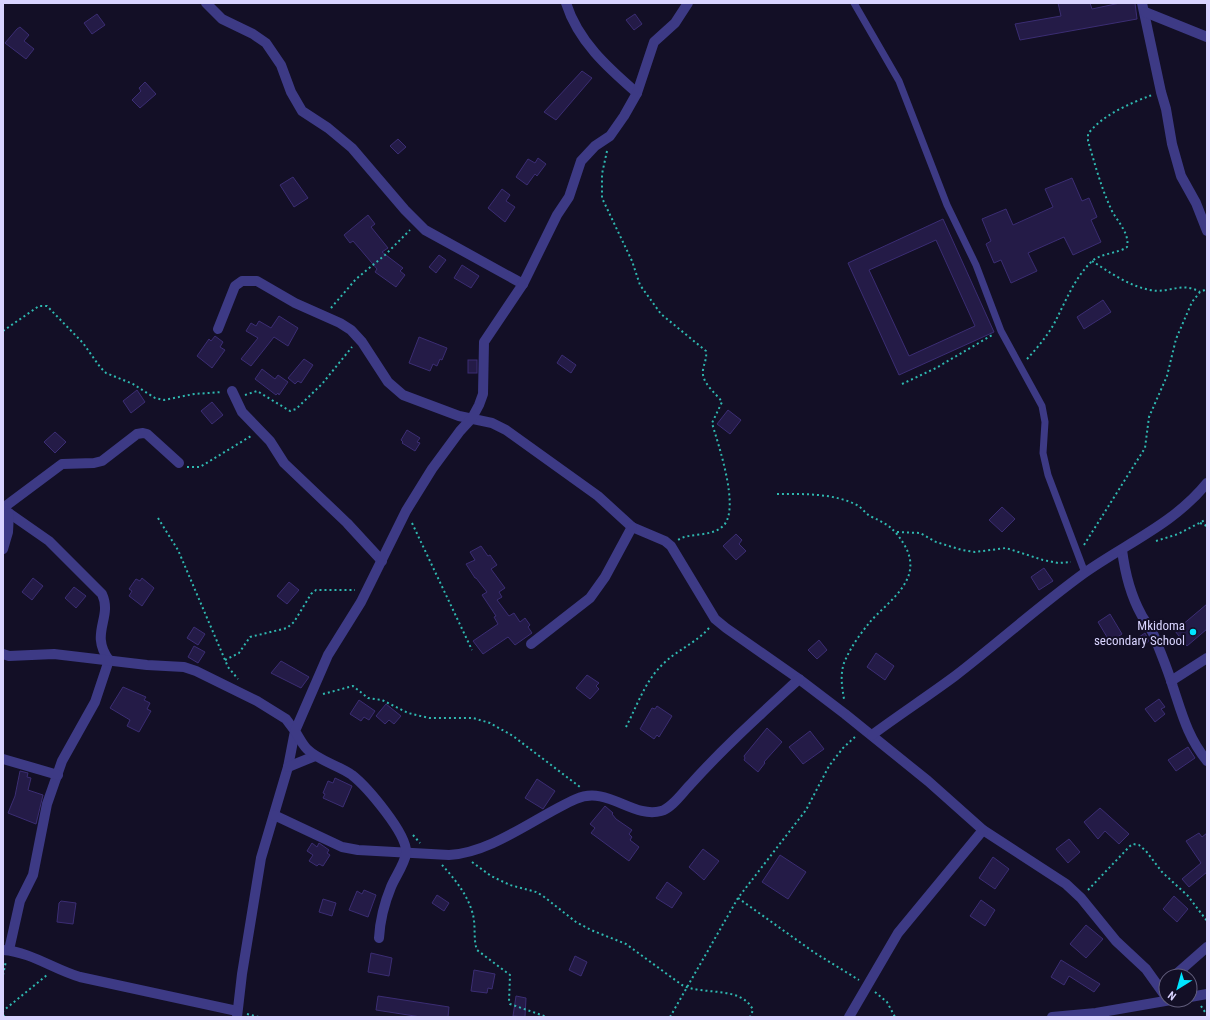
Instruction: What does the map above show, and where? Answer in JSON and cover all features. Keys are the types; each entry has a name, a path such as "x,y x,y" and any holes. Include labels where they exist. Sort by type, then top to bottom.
{"street":[{"path":"206,3 222,19 253,34 266,43 281,65 291,92 302,111 328,128 352,148 415,221 438,239 523,284"},
{"path":"566,3 572,19 591,50 636,92"},
{"path":"109,660 95,702 67,750 47,804 33,875 20,901 6,950 26,953 55,968 80,977 237,1014 261,858 288,767 295,731 333,644 371,584 406,511 432,469 460,431 472,418 479,406 483,394 484,342 523,284 557,215 569,197 582,161 595,146 610,136 630,107 654,42 675,23 688,3"},
{"path":"1144,8 1207,37"},
{"path":"1144,8 1172,144 1181,176 1196,203 1207,231"},
{"path":"218,329 235,286 242,281 257,281 306,309 320,313 340,323 359,338 388,382 403,396 459,416 492,423 506,430 598,496 632,527 665,541 671,546 715,619 740,640 799,679 868,732 928,781 983,830 1066,884 1081,898 1116,941 1158,981"},
{"path":"232,391 242,412 270,441 284,463 347,523 382,561"},
{"path":"5,510 62,464 94,463 102,461 137,434 147,434 179,463"},
{"path":"868,732 954,676 1085,573 1135,542 1188,505 1207,483"},
{"path":"3,549 8,532 5,510"},
{"path":"5,510 49,541 102,594 105,600 105,607 100,641 102,650 109,660"},
{"path":"531,644 590,598 605,577 632,527"},
{"path":"1122,550 1125,572 1131,595 1141,616 1153,634 1171,681 1182,717 1191,738 1207,761"},
{"path":"3,654 9,656 54,654 147,665 174,666 196,671 257,701 286,719 306,748 314,756 344,770 361,783 394,822 401,836 406,854 390,888 380,918 378,938"},
{"path":"1171,681 1207,658"},
{"path":"274,815 342,847 358,850 406,854 461,854 492,843 565,804 588,794 606,798 639,810 653,812 662,811 680,796 718,754 799,679"},
{"path":"288,767 314,756"},
{"path":"3,759 58,775"},
{"path":"849,1017 898,933 983,830"},
{"path":"1183,968 1207,947"},
{"path":"1052,1017 1096,1013 1158,1002"}],"lane":[{"path":"854,3 864,24 899,81 947,205 976,265 1001,331 1042,406 1045,422 1043,453 1048,476 1085,573"}],"path":[{"path":"1021,366 1042,341 1056,320 1070,291 1092,261 1101,256 1122,251 1127,247 1128,242 1100,181 1088,140 1088,134 1109,116 1134,102 1161,92"},
{"path":"610,136 602,174 602,198 632,260 640,285 661,314 706,351 707,358 702,371 704,381 722,402 712,423 725,464 729,490 730,513 724,525 710,533 683,537 671,546"},
{"path":"320,313 331,309 356,279 412,228 415,221"},
{"path":"1092,261 1112,274 1148,290 1160,292 1180,286 1193,288 1200,292"},
{"path":"1078,554 1145,448 1149,417 1167,376 1176,339 1192,302 1200,292 1207,289"},
{"path":"3,331 39,306 47,306 83,344 106,373 133,384 155,398 164,400 194,394 232,391 241,396 257,391 290,411 296,410 322,384 359,338"},
{"path":"902,384 936,368 1001,331"},
{"path":"179,463 188,468 200,467 236,446 259,430"},
{"path":"777,494 806,494 847,501 857,505 866,514 897,532 906,548 910,560 908,575 902,588 894,600 871,621 856,640 844,663 841,676 845,714"},
{"path":"406,511 472,650"},
{"path":"158,518 178,550 228,667 242,684"},
{"path":"1135,542 1163,539 1207,519"},
{"path":"1200,523 1207,526"},
{"path":"897,532 920,533 936,542 962,550 975,552 1006,548 1058,563 1080,562"},
{"path":"225,660 239,653 250,637 287,628 294,622 311,594 316,590 349,592 371,584"},
{"path":"626,727 654,674 672,656 704,633 715,619"},
{"path":"309,699 353,686 368,698 382,700 408,713 429,718 473,718 490,723 514,736 588,794"},
{"path":"670,1017 738,898 806,810 829,766 843,748 868,732"},
{"path":"410,832 457,883 473,916 477,950 510,975 508,1002 547,1017"},
{"path":"1081,898 1130,846 1133,844 1139,845 1146,851 1162,872 1188,896 1207,921"},
{"path":"461,854 492,876 510,885 536,892 591,930 626,944 687,988 712,991 739,997 750,1005 753,1010 750,1017"},
{"path":"738,898 815,953 867,985 887,1002 895,1017"},
{"path":"3,975 6,950"},
{"path":"3,1011 55,968"},
{"path":"3,1000 4,1017"}],"building":[{"path":"1058,3 1090,3 1092,9 1120,3 1135,3 1137,19 1020,40 1015,24 1061,16"},
{"path":"97,14 105,25 92,34 84,23"},
{"path":"635,14 642,24 634,30 626,20"},
{"path":"20,27 29,35 24,41 34,49 26,59 5,43"},
{"path":"582,71 592,78 556,120 544,112"},
{"path":"145,82 156,94 140,108 132,100 141,91 139,88"},
{"path":"398,139 406,147 398,154 390,146"},
{"path":"538,158 546,164 537,176 535,174 527,185 516,177 528,159 535,163"},
{"path":"293,177 308,198 294,207 280,185"},
{"path":"1072,178 1082,201 1089,198 1097,217 1091,220 1101,242 1073,255 1064,237 1028,253 1037,271 1011,283 1001,260 994,263 986,244 991,241 982,219 1006,209 1013,225 1053,207 1045,189"},
{"path":"502,189 510,195 506,201 515,207 505,222 488,208"},
{"path":"368,215 375,224 371,227 388,248 382,252 403,268 400,271 405,275 396,287 375,272 377,269 353,241 350,243 344,235"},
{"path":"943,219 994,332 899,375 848,263","holes":["936,240 975,326 909,356 869,270"]},
{"path":"439,255 446,260 436,273 429,267"},
{"path":"462,265 479,276 471,288 454,278"},
{"path":"1103,300 1111,312 1084,329 1077,317"},
{"path":"279,316 298,328 288,346 274,337 251,366 241,359 258,338 246,331 251,323 256,326 259,321 271,328"},
{"path":"215,336 223,342 220,347 225,350 212,368 197,356 209,339 211,341"},
{"path":"419,337 447,348 442,360 440,359 437,366 433,364 430,371 409,363"},
{"path":"562,355 576,365 571,373 557,363"},
{"path":"304,359 313,365 301,383 298,381 295,384 288,378"},
{"path":"468,360 477,360 477,373 468,373"},
{"path":"262,369 275,379 278,375 288,382 279,395 278,393 276,395 255,379"},
{"path":"137,390 145,402 131,413 123,401"},
{"path":"212,402 223,415 212,424 201,411"},
{"path":"728,410 741,420 730,434 717,424"},
{"path":"407,430 420,438 417,442 420,443 415,451 402,443 403,442 401,440"},
{"path":"55,432 66,442 55,453 44,442"},
{"path":"1002,507 1015,519 1002,532 989,520"},
{"path":"736,534 742,540 739,544 746,551 736,560 723,546"},
{"path":"481,546 497,565 491,569 505,588 499,592 502,597 497,600 509,616 514,613 520,622 525,618 530,625 528,627 532,633 515,645 508,637 483,654 473,641 498,624 494,617 496,616 482,595 487,592 466,564 475,560 470,552"},
{"path":"1044,568 1053,581 1039,590 1031,577"},
{"path":"33,578 43,586 32,600 22,592"},
{"path":"142,578 154,588 142,606 129,596 132,591 129,589 136,579 140,581"},
{"path":"289,582 299,590 287,604 277,596"},
{"path":"74,587 86,596 76,608 65,598"},
{"path":"1207,604 1207,629 1187,646 1175,631"},
{"path":"1110,614 1122,634 1110,642 1098,622"},
{"path":"194,627 205,634 198,645 187,638"},
{"path":"1145,633 1149,641 1144,645 1139,637"},
{"path":"819,640 827,650 817,659 808,650"},
{"path":"194,646 205,652 198,663 188,657"},
{"path":"876,653 894,666 885,680 867,667"},
{"path":"281,661 309,677 301,688 271,673"},
{"path":"587,675 599,683 596,686 599,689 590,699 576,688"},
{"path":"123,687 146,697 144,700 150,703 147,709 151,711 139,732 127,726 130,720 110,708"},
{"path":"1159,699 1165,707 1161,709 1165,714 1155,722 1145,709"},
{"path":"359,700 375,711 369,720 364,717 361,721 350,714"},
{"path":"386,704 401,716 394,724 389,720 385,724 376,716"},
{"path":"657,706 672,716 659,737 657,735 654,739 640,729 652,708 655,709"},
{"path":"767,728 782,742 764,762 765,763 758,772 744,760 744,756"},
{"path":"810,731 824,749 803,764 789,747"},
{"path":"1188,747 1195,758 1176,771 1168,760"},
{"path":"20,771 28,773 27,777 31,778 28,790 43,795 36,824 8,813 15,796"},
{"path":"335,778 352,786 343,807 323,798 325,794 323,793 328,781 333,783"},
{"path":"537,779 555,791 543,809 525,798"},
{"path":"605,806 613,813 612,814 616,819 632,830 629,834 632,837 630,840 639,847 629,861 591,833 595,828 590,824"},
{"path":"1100,808 1129,834 1119,844 1105,831 1098,839 1084,822"},
{"path":"1199,833 1202,837 1207,833 1207,872 1189,887 1182,879 1201,863 1186,841"},
{"path":"1069,839 1080,852 1068,863 1056,849"},
{"path":"312,843 317,847 319,843 329,850 327,853 330,855 323,866 319,864 317,866 309,861 313,855 307,851"},
{"path":"703,849 719,861 704,880 689,867"},
{"path":"780,855 806,872 788,899 762,882"},
{"path":"993,857 1009,869 995,889 979,878"},
{"path":"667,882 682,893 672,908 656,898"},
{"path":"364,890 376,895 368,917 349,910 357,891 362,894"},
{"path":"437,895 449,903 444,911 432,903"},
{"path":"1174,896 1188,909 1177,922 1163,909"},
{"path":"323,899 336,903 332,916 319,912"},
{"path":"981,900 995,910 985,926 970,916"},
{"path":"61,901 76,903 73,924 57,922 59,903"},
{"path":"1086,925 1103,939 1086,958 1070,944"},
{"path":"371,953 392,958 389,976 368,972"},
{"path":"575,956 587,962 581,976 569,970"},
{"path":"1061,960 1100,984 1094,992 1069,976 1064,985 1051,977"},
{"path":"474,970 495,974 492,989 488,988 487,993 471,991"},
{"path":"378,996 449,1007 448,1017 421,1017 376,1010"},
{"path":"516,996 526,998 525,1017 513,1016"}],"place":[{"name":"Mkidoma secondary School","path":"1193,632"}]}
